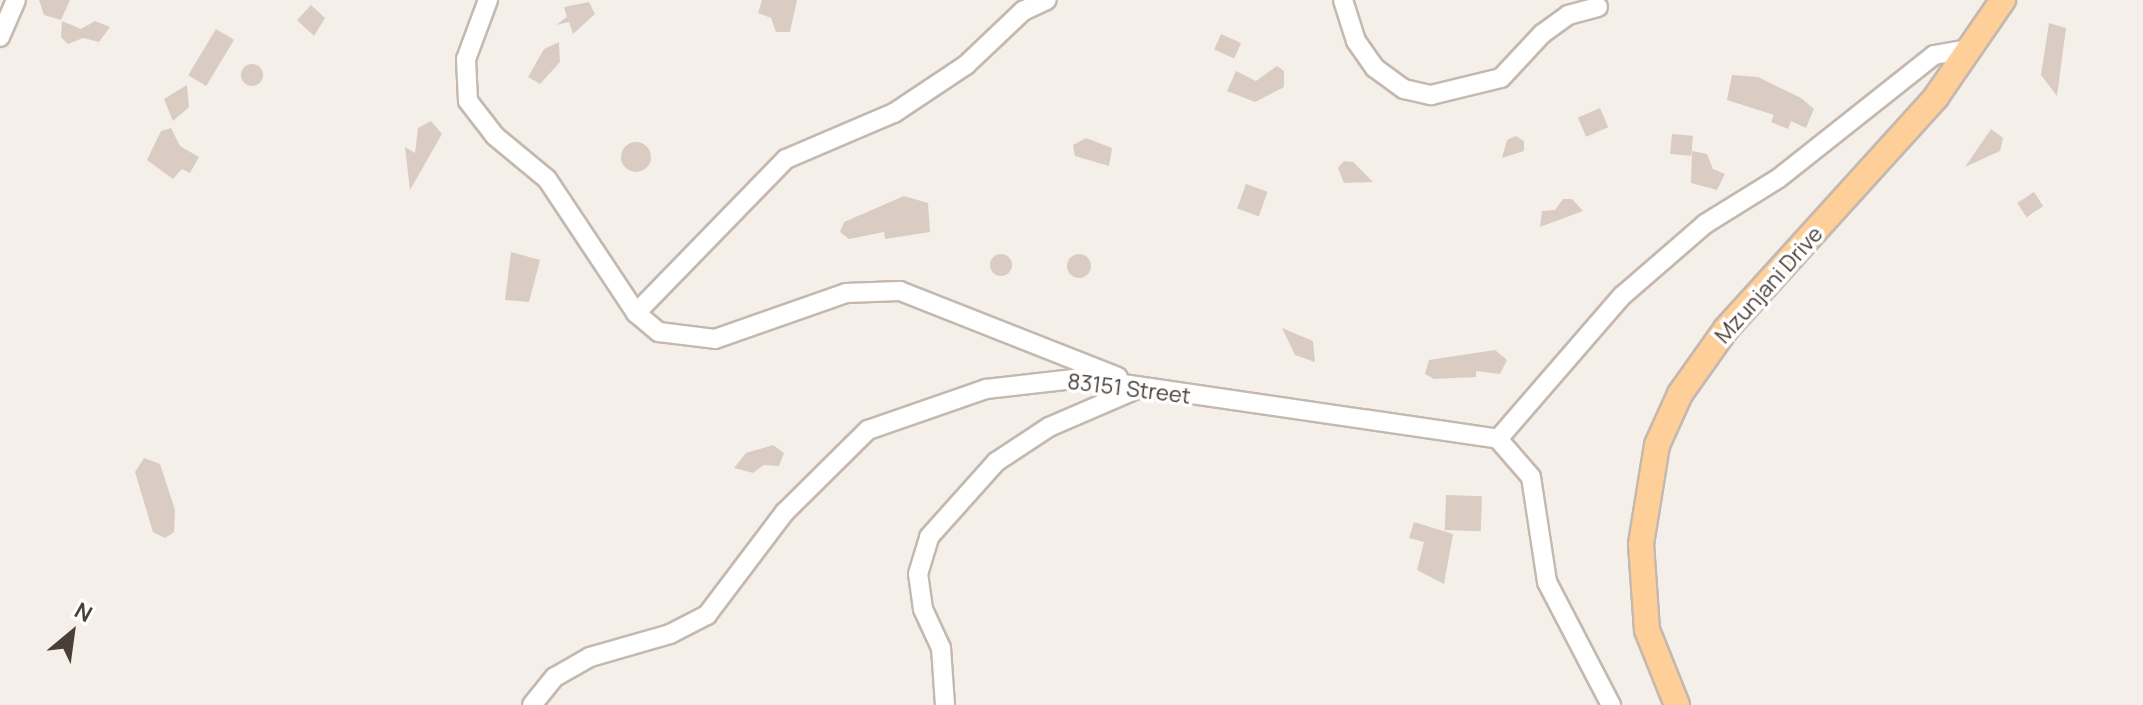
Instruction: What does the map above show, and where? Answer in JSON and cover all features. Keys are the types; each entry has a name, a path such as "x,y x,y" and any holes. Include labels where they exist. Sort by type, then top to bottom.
{"main road":[{"name":"Mzunjani Drive","path":"1677,705 1647,630 1641,544 1645,490 1680,394 1726,329 1848,199 1969,49 2003,0"}],"street":[{"path":"0,37 16,0"},
{"path":"488,0 466,59 468,101 495,136 547,179 636,313 659,332 698,341 846,293 900,291 1142,387"},
{"path":"636,313 786,159 894,113 966,65 1023,11 1047,0"},
{"path":"1343,0 1356,41 1375,68 1404,89 1431,95 1501,78 1542,34 1568,15 1598,7"},
{"path":"1611,705 1550,592 1531,477 1498,439 1622,296 1705,224 1779,178 1934,55 1969,49"},
{"name":"83151 Street","path":"532,705 555,677 590,657 670,634 707,615 785,512 868,430 921,408 1039,380 1082,378 1498,439"},
{"path":"945,705 941,648 923,609 918,574 929,537 996,462 1049,427 1142,387"}],"building":[{"path":"39,0 70,0 61,20 44,15"},
{"path":"762,0 797,0 790,32 776,32 771,18 758,13"},
{"path":"589,2 595,14 573,34 569,22 556,25 567,17 564,7"},
{"path":"311,5 325,18 314,36 297,20"},
{"path":"62,21 81,29 95,21 110,27 99,42 83,38 68,44 61,37"},
{"path":"2049,23 2066,28 2057,96 2041,75"},
{"path":"216,29 234,40 206,86 188,75"},
{"path":"1221,34 1241,43 1234,58 1214,50"},
{"path":"559,42 560,62 540,84 528,77 544,49"},
{"path":"252,64 260,67 263,75 260,83 252,86 244,83 241,75 244,67"},
{"path":"1277,66 1284,71 1284,87 1255,102 1227,91 1236,71 1256,81"},
{"path":"1732,75 1758,77 1801,98 1814,109 1806,128 1791,121 1788,129 1771,122 1774,115 1727,100"},
{"path":"187,85 189,107 173,121 164,99"},
{"path":"1600,108 1608,127 1586,137 1578,117"},
{"path":"431,121 442,134 410,190 405,147 415,153 418,128"},
{"path":"171,128 180,146 199,157 190,173 182,169 173,179 147,160 161,131"},
{"path":"1991,129 2003,138 2000,151 1965,167"},
{"path":"1672,134 1693,136 1691,156 1670,154"},
{"path":"1516,136 1524,141 1524,151 1502,158 1507,140"},
{"path":"1086,138 1112,148 1109,166 1075,156 1073,145"},
{"path":"636,142 646,147 651,157 646,167 636,172 626,167 621,157 626,147"},
{"path":"1692,151 1707,154 1713,169 1725,174 1717,190 1691,183"},
{"path":"1344,161 1353,162 1373,182 1344,183 1338,168"},
{"path":"1246,184 1268,192 1259,216 1237,208"},
{"path":"2034,192 2043,206 2026,217 2017,203"},
{"path":"904,196 928,203 930,232 885,239 884,232 849,239 840,232 844,222"},
{"path":"1563,199 1572,199 1583,211 1540,227 1542,211 1555,210"},
{"path":"511,252 540,260 529,302 505,300"},
{"path":"1001,254 1009,257 1012,265 1009,273 1001,276 993,273 990,265 993,257"},
{"path":"1074,254 1084,254 1091,261 1091,271 1084,278 1074,278 1067,271 1067,261"},
{"path":"1282,328 1313,341 1315,362 1295,355"},
{"path":"1495,350 1507,360 1500,374 1476,371 1476,377 1434,379 1425,374 1429,360"},
{"path":"773,445 784,453 779,466 764,465 753,473 734,468 746,453"},
{"path":"144,458 160,464 175,510 174,532 165,538 153,532 135,472"},
{"path":"1446,495 1482,496 1481,531 1445,530"},
{"path":"1414,522 1453,534 1444,584 1417,570 1424,542 1409,538"}]}
